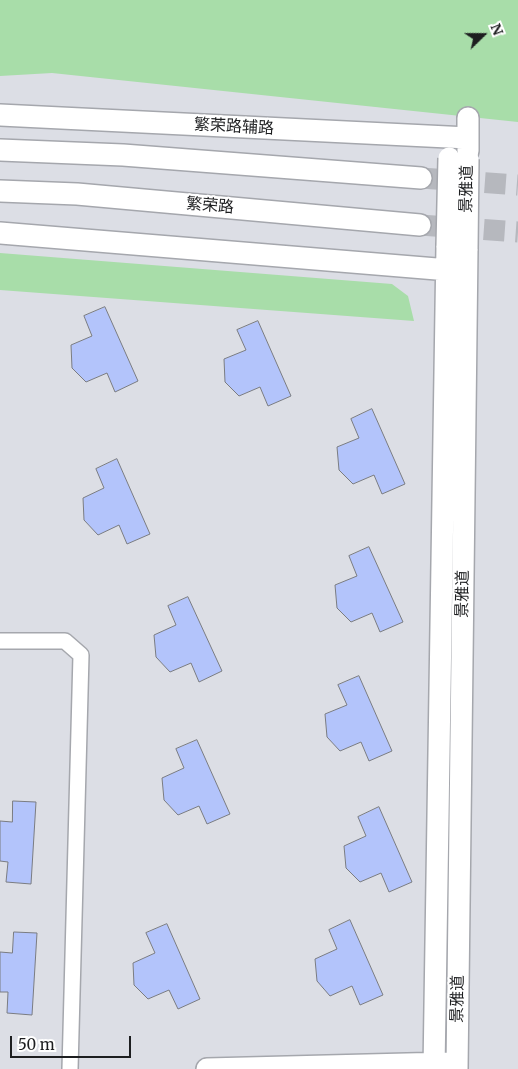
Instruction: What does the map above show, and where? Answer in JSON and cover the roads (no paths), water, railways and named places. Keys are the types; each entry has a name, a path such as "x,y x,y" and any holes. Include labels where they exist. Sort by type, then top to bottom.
{"street":[{"name":"繁荣路辅路","path":"0,115 458,138"},
{"name":"景雅道","path":"457,1066 458,138"},
{"path":"0,150 123,155 421,178"},
{"name":"繁荣路","path":"0,191 77,194 420,225"},
{"path":"0,232 457,271"},
{"name":"景雅道","path":"434,1066 457,271"},
{"path":"0,641 65,641 81,655 70,1069"},
{"path":"207,1069 457,1066"}],"tunnel":[{"path":"421,178 518,185"},
{"path":"420,225 518,232"}]}
